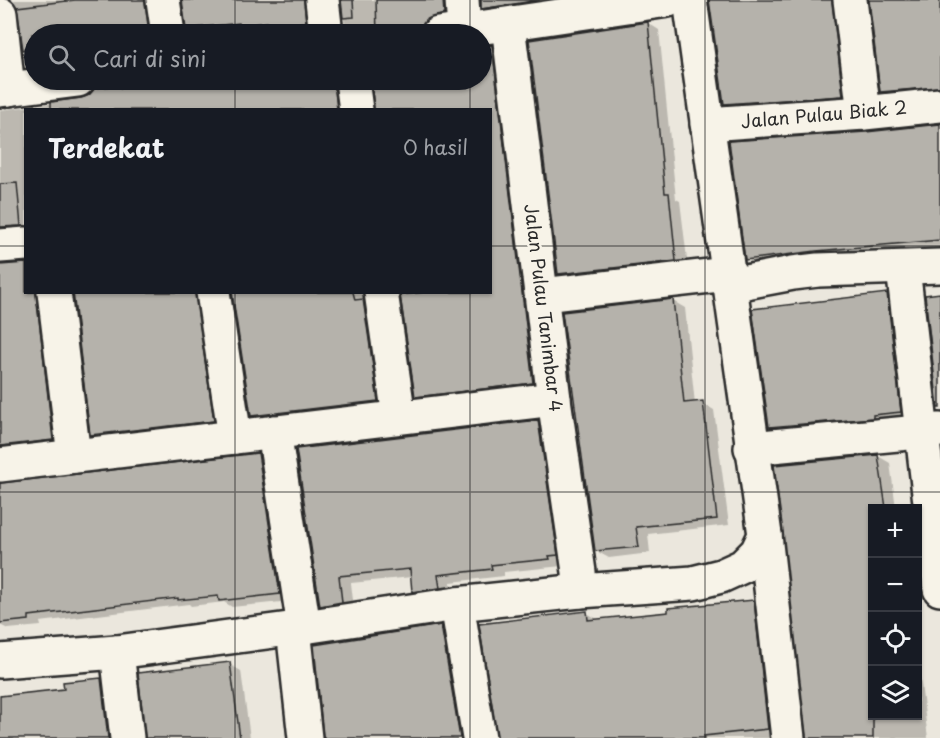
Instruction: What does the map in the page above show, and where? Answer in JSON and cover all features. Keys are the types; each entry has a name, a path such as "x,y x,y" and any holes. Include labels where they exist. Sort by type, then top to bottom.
{"street":[{"path":"164,0 167,24"},
{"path":"322,0 325,24"},
{"path":"492,24 508,25 668,0"},
{"path":"690,0 765,535 788,738"},
{"path":"850,0 864,113"},
{"path":"0,14 16,94 34,90"},
{"path":"455,22 490,24"},
{"name":"Jalan Pulau Tanimbar 4","path":"508,25 580,591"},
{"path":"353,90 356,108"},
{"name":"Jalan Pulau Biak 2","path":"707,124 940,105"},
{"path":"0,246 24,244"},
{"path":"542,295 861,268 940,266"},
{"path":"903,268 931,431 940,589"},
{"path":"54,294 74,456"},
{"path":"213,294 235,437"},
{"path":"381,294 399,417"},
{"path":"0,465 554,399"},
{"path":"751,448 931,431"},
{"path":"274,432 299,628 305,738"},
{"path":"0,662 117,652 458,604 580,591 693,583 721,576 743,566 757,552 765,535"},
{"path":"458,604 479,738"},
{"path":"117,652 127,738"}],"building":[{"path":"75,0 145,0 148,24 24,24 23,50 17,7"},
{"path":"182,0 304,0 306,22 185,24"},
{"path":"341,0 353,0 354,17 343,18"},
{"path":"376,0 443,0 444,14 426,20 423,24 377,24"},
{"path":"481,0 540,0 481,9"},
{"path":"709,0 832,0 843,96 724,104"},
{"path":"869,0 940,0 940,87 880,92"},
{"path":"648,22 665,193 669,193 676,261 558,274 529,40"},
{"path":"492,45 533,383 415,397 400,295 492,294 492,108 374,108 372,90 492,90"},
{"path":"93,90 335,90 337,108 51,108 51,102 89,95"},
{"path":"940,124 940,240 745,260 729,141 866,132"},
{"path":"17,183 21,226 0,227 0,184"},
{"path":"24,263 24,294 36,294 53,440 0,446 0,265"},
{"path":"887,293 901,412 873,415 873,418 769,427 752,309"},
{"path":"940,293 940,408 938,408 925,295"},
{"path":"73,294 195,294 214,421 90,435"},
{"path":"232,294 354,294 355,300 363,299 378,401 251,416"},
{"path":"673,299 684,403 703,401 717,519 636,527 639,547 595,551 562,312"},
{"path":"538,420 558,555 549,556 550,559 491,565 492,569 438,575 440,588 412,592 410,569 339,576 342,602 320,606 296,449"},
{"path":"258,453 280,594 219,601 218,596 178,600 178,598 29,616 29,620 0,623 0,483"},
{"path":"878,455 885,504 868,504 868,720 873,720 873,738 806,738 774,465"},
{"path":"754,600 768,729 704,736 705,738 497,738 479,624 587,611 588,620 668,612 668,608"},
{"path":"441,625 460,738 323,738 314,645"},
{"path":"230,662 240,738 145,738 138,673"},
{"path":"101,678 108,738 0,738 0,696 64,689 63,682"}]}
